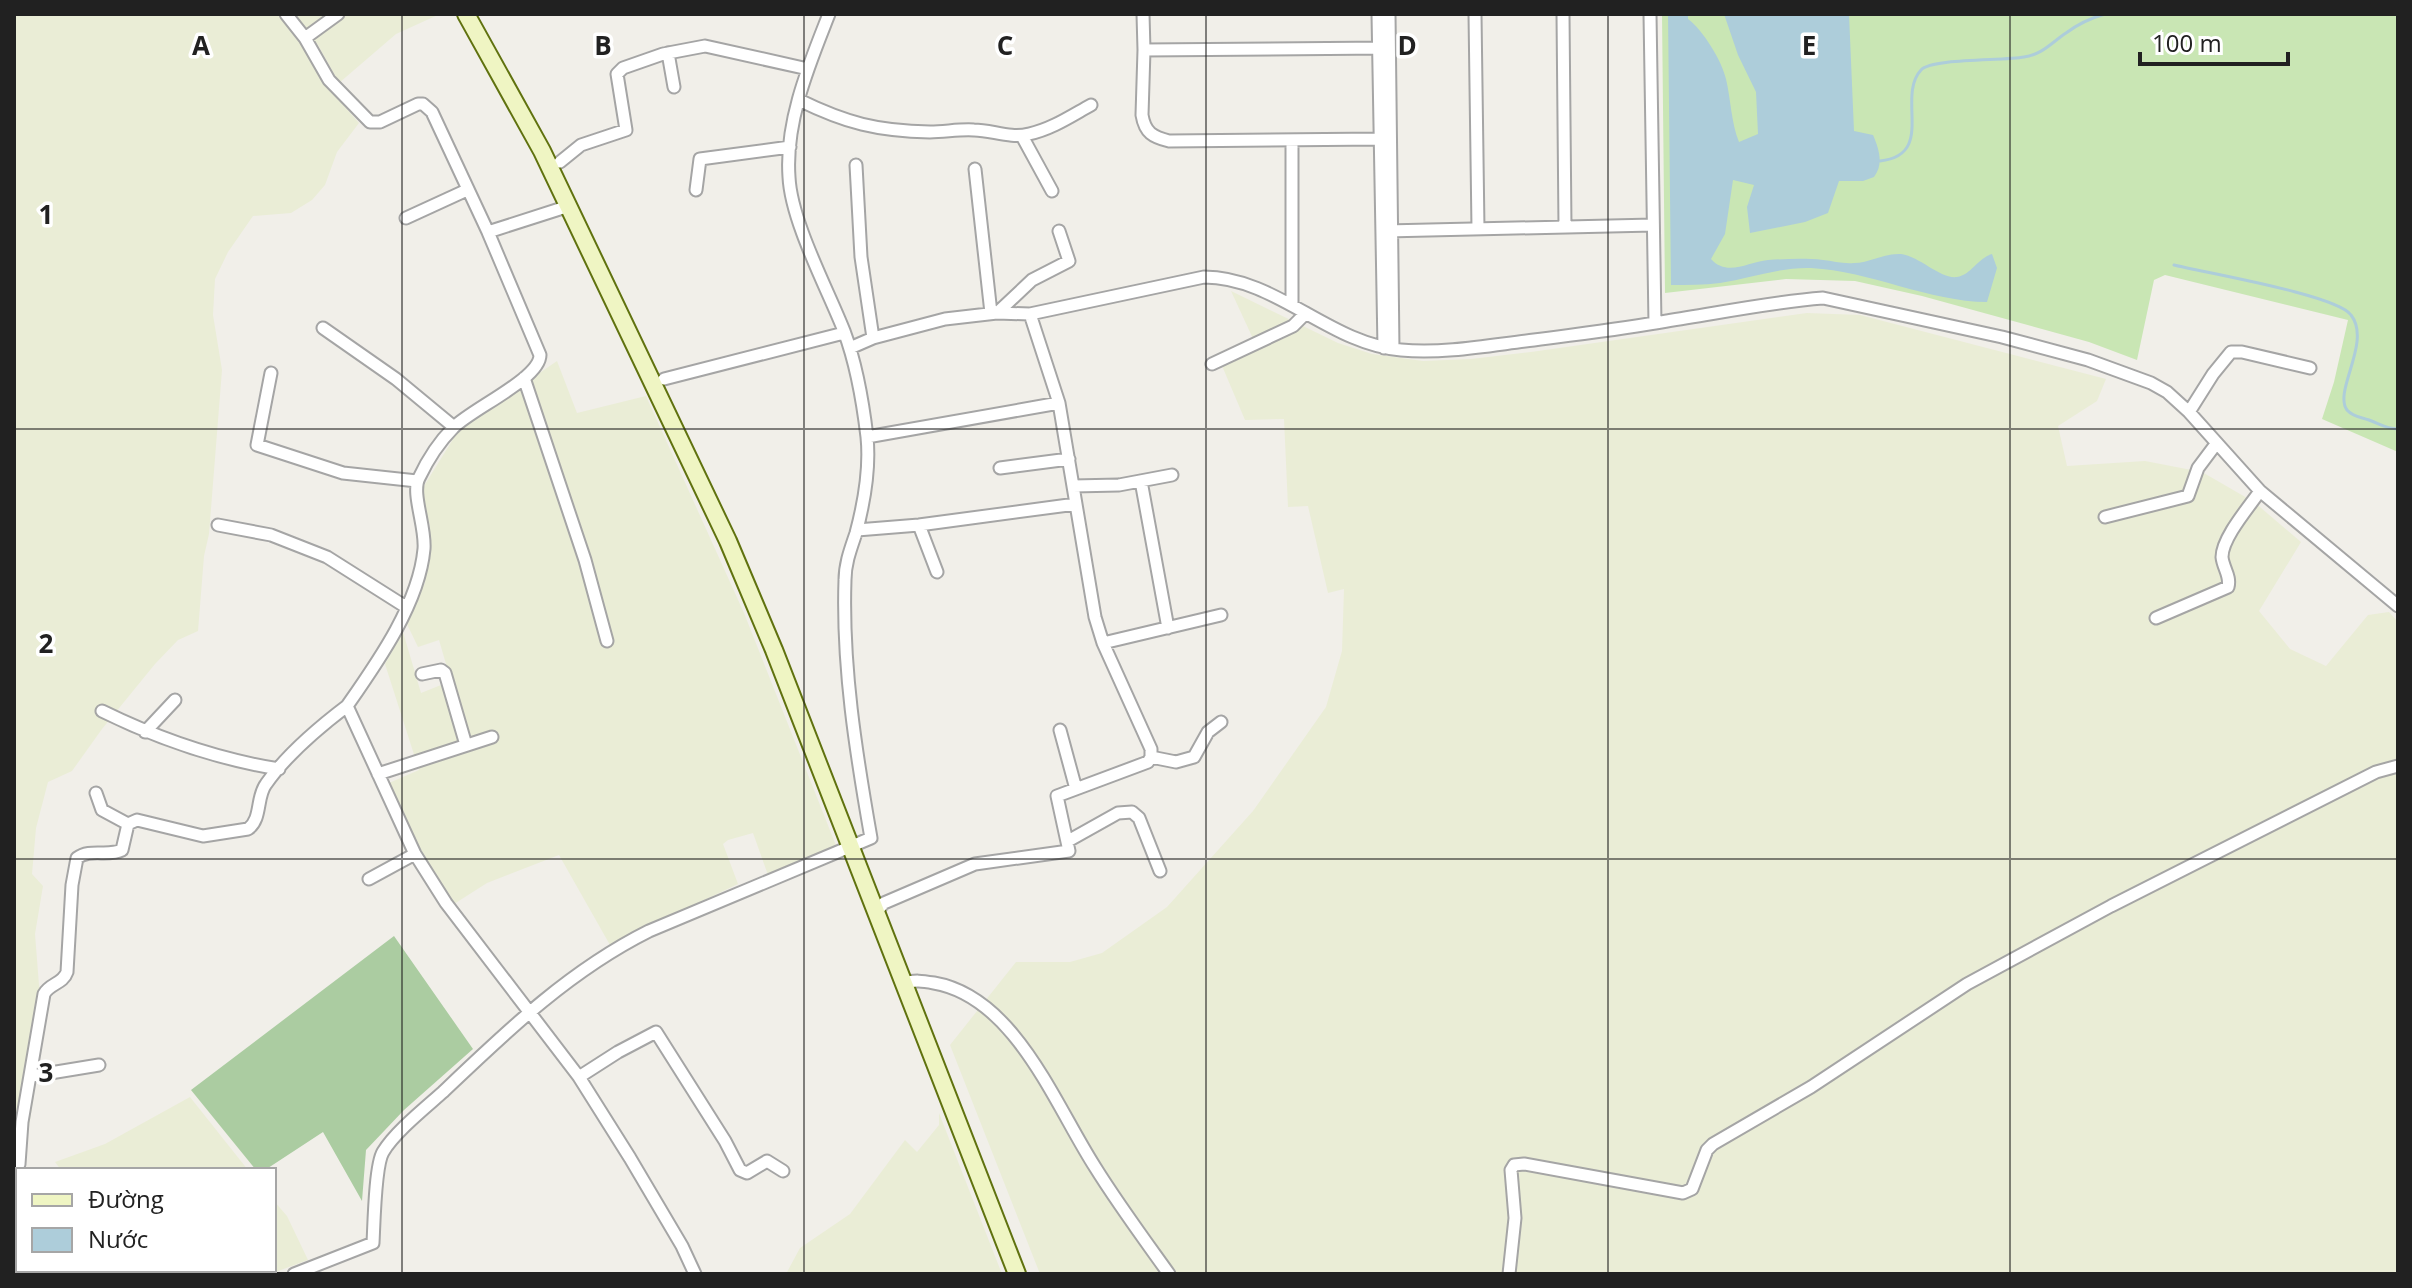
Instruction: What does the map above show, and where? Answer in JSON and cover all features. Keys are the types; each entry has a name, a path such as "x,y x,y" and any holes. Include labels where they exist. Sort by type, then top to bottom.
{"main road":[{"path":"466,14 517,103 569,206 728,541 856,845"},
{"path":"479,14 560,162 762,591 1017,1274"},
{"path":"909,982 1029,1274"}],"street":[{"path":"128,824 137,820 203,836 248,829 256,819 263,789 324,724 347,706 373,669 406,607 424,552 424,522 417,501 417,481 454,427 538,366 540,355 488,232 427,106 411,105 380,122 370,122 329,80 305,38 286,14"},
{"path":"305,38 338,14"},
{"path":"294,1274 373,1243 383,1153 428,1105 530,1010 617,947 673,920 871,838 858,762 848,665 844,577 857,530 866,474 867,437 850,348 792,198 788,177 799,100 829,14"},
{"path":"1143,14 1142,115 1143,125 1155,138 1169,141 1380,139"},
{"path":"1378,14 1384,48 1388,349"},
{"path":"1387,231 1380,139 1384,48 1389,14"},
{"path":"1475,14 1478,229"},
{"path":"1563,14 1565,227"},
{"path":"1650,14 1655,323"},
{"path":"560,162 581,145 624,132 627,125 617,74 623,68 668,53 712,47 808,69"},
{"path":"1144,50 1384,48"},
{"path":"668,53 674,87"},
{"path":"799,100 859,125 932,132 979,130 1022,136 1057,125 1091,105"},
{"path":"1022,136 1052,191"},
{"path":"1292,140 1292,304"},
{"path":"696,190 700,159 790,147"},
{"path":"856,165 861,257 873,338"},
{"path":"975,169 994,313"},
{"path":"406,218 467,190"},
{"path":"488,232 569,206"},
{"path":"1387,231 1653,225"},
{"path":"994,313 1032,280 1069,261 1059,231"},
{"path":"850,348 873,338 945,319 994,313 1030,314 1204,277 1223,277 1292,304 1344,333 1388,349 1426,351 1655,323 1823,298 2088,360 2151,383 2167,392 2189,412 2260,491 2398,606"},
{"path":"1212,364 1293,326 1306,313"},
{"path":"880,907 975,864 1069,851 1057,796 1148,762 1151,757 1151,749 1103,643 1091,602 1059,403 1030,314"},
{"path":"323,328 396,379 454,427"},
{"path":"664,379 844,333"},
{"path":"2189,412 2231,352 2310,368"},
{"path":"271,373 257,445 343,473 417,481"},
{"path":"524,378 585,560 607,641"},
{"path":"867,437 1059,403"},
{"path":"2105,517 2188,496 2198,468 2216,444"},
{"path":"1000,468 1069,459"},
{"path":"1073,486 1141,481 1172,475"},
{"path":"1141,481 1168,628"},
{"path":"2156,618 2228,587 2230,580 2222,557 2223,544 2260,491"},
{"path":"857,530 1076,504"},
{"path":"218,525 271,535 327,557 406,607"},
{"path":"919,525 937,572"},
{"path":"1103,643 1221,615"},
{"path":"422,674 441,670 445,673 466,745"},
{"path":"145,732 175,700"},
{"path":"347,706 415,854 446,903 579,1077 682,1246 695,1274"},
{"path":"102,711 145,732 226,759 279,769"},
{"path":"1151,757 1176,762 1194,757 1208,732 1221,722"},
{"path":"1060,730 1076,789"},
{"path":"378,774 492,737"},
{"path":"1509,1274 1515,1218 1511,1170 1514,1165 1524,1164 1683,1193 1692,1189 1707,1150 1713,1144 1811,1087 1963,986 2139,892 2376,772 2398,766"},
{"path":"96,793 102,810 128,824"},
{"path":"1068,841 1118,813 1132,812 1139,818 1160,871"},
{"path":"17,1168 44,994 63,980 67,972 75,863 86,853 122,850 128,824"},
{"path":"369,879 415,854"},
{"path":"909,982 957,988 969,994 1013,1034 1096,1169 1169,1274"},
{"path":"579,1077 656,1032 743,1174 767,1161 783,1171"},
{"path":"32,1076 99,1065"}],"green space":[{"path":"14,14 277,14 307,50 319,77 359,123 337,152 325,185 312,200 291,213 253,216 228,252 215,279 213,315 222,370 198,631 178,640 155,664 72,771 48,782 36,828 32,874 43,886 35,934 39,985 44,1004 29,1127 20,1168 16,1168 14,1186"},
{"path":"291,14 440,14 396,34 339,83 318,45"},
{"path":"1662,14 2398,14 2398,452 2322,419 2348,320 2165,275 2154,280 2137,360 2089,342 1855,281 1786,279 1665,293"},
{"path":"1231,291 1338,343 1372,354 1423,361 1531,352 1807,313 1860,315 2106,379 2097,401 2058,426 2067,466 2145,461 2202,472 2254,502 2301,542 2259,611 2290,649 2326,666 2368,615 2389,612 2398,622 2398,1274 1040,1274 950,1045 1016,962 1070,962 1102,953 1167,907 1253,811 1326,707 1342,651 1344,589 1328,593 1308,506 1288,507 1284,419 1245,420 1217,354 1255,343"},
{"path":"557,361 577,413 646,396 744,613 837,848 768,875 753,833 728,840 723,844 738,884 610,945 559,855 487,883 454,904 417,843 389,783 419,770 385,664 403,632 421,693 451,681 439,640 418,647 405,620 425,583 430,525 419,494 460,428"},
{"path":"394,936 473,1049 404,1110 366,1150 362,1201 323,1132 268,1168 254,1168 191,1090"},
{"path":"190,1097 246,1168 60,1168 55,1162 105,1144"},
{"path":"939,1113 1002,1274 786,1274 800,1248 850,1214 905,1140 917,1152 939,1125"},
{"path":"276,1203 287,1216 308,1260 276,1272"}],"water":[{"path":"1668,14 1688,14 1688,19 1700,30 1716,55 1726,79 1739,142 1758,134 1756,92 1738,55 1724,14 1849,14 1854,131 1873,135 1879,151 1880,162 1874,177 1863,181 1839,181 1828,213 1805,222 1750,233 1747,207 1754,185 1733,180 1725,234 1711,259 1731,268 1782,259 1860,263 1901,254 1944,275 1957,277 1992,254 1997,268 1987,302 1944,297 1833,270 1811,268 1777,271 1720,283 1671,285"}],"waterway":[{"path":"1880,161 1897,156 1907,148 1911,137 1914,81 1921,70 1939,63 2031,56 2080,24 2105,14"},
{"path":"2174,265 2297,292 2341,307 2351,315 2357,339 2345,391 2347,410 2398,429"}]}
